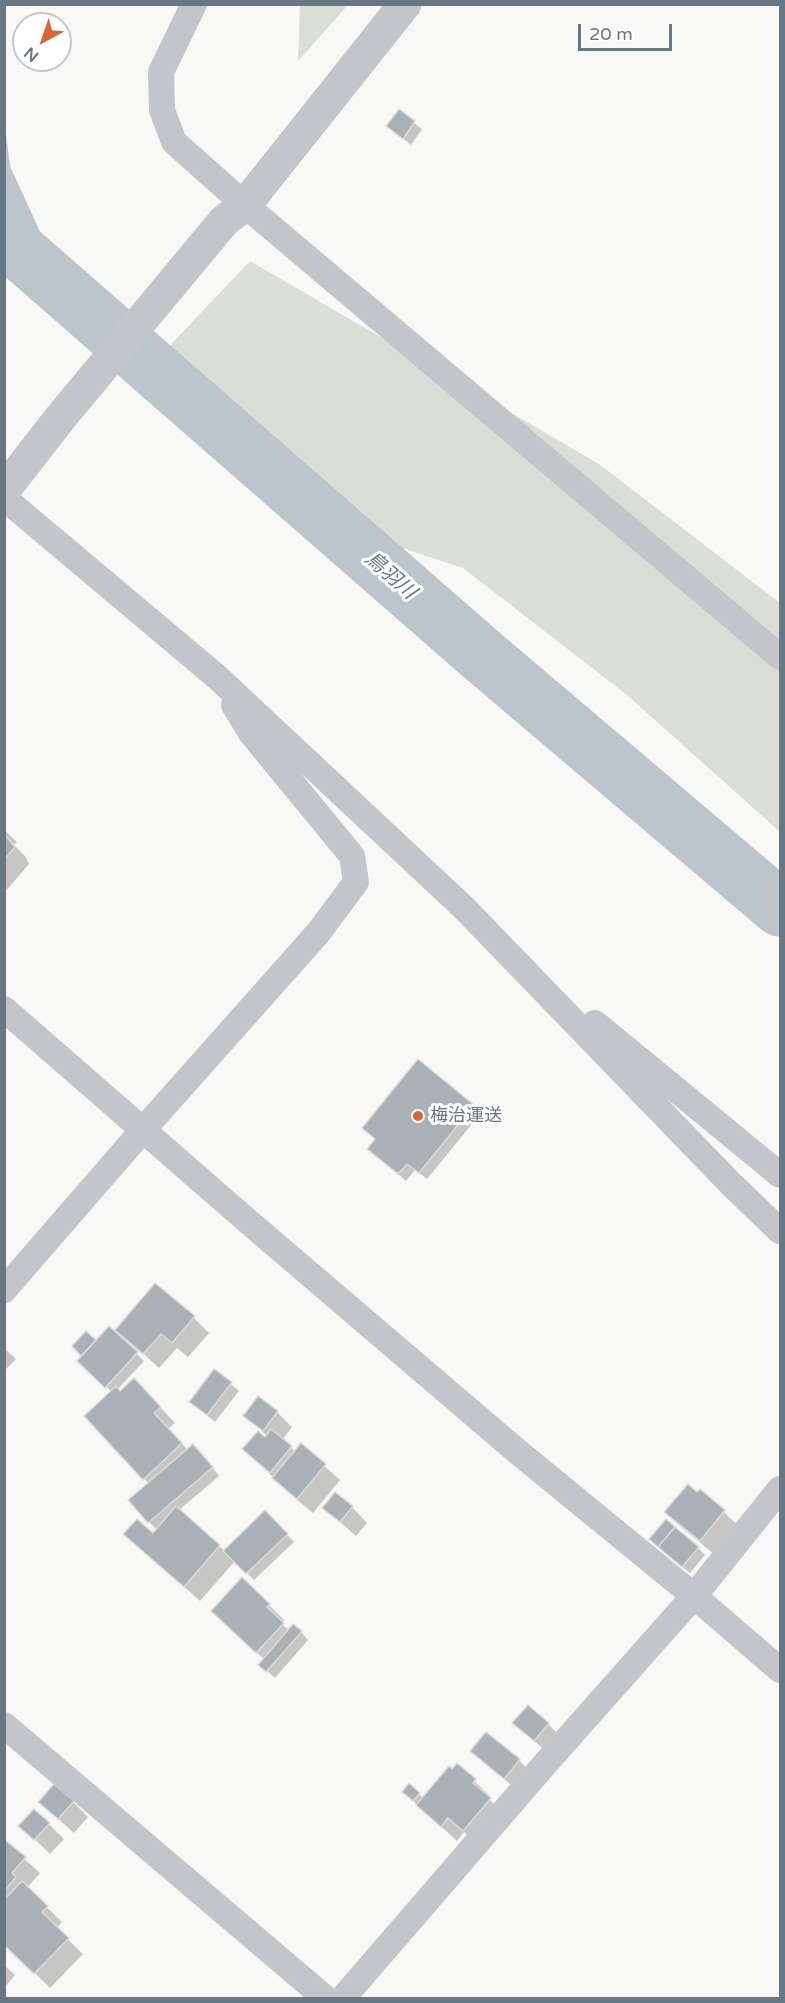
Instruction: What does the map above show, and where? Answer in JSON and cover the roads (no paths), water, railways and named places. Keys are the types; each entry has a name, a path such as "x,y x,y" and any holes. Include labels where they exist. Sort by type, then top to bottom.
{"street":[{"path":"194,4 161,72 162,110 174,142 234,213 780,657"},
{"path":"405,4 9,487 217,677 464,908 731,1184 780,1231"},
{"path":"4,1290 318,933 356,882 352,856 251,733 217,677"},
{"path":"504,949 780,1175"},
{"path":"4,1009 142,1131 518,1452 694,1596 780,1670"},
{"path":"343,1998 694,1596 780,1489"},
{"path":"4,1725 325,1998"}],"waterway":[{"name":"鳥羽川","path":"4,238 483,656 780,908"}],"place":[{"name":"梅治運送","path":"418,1116"}]}
